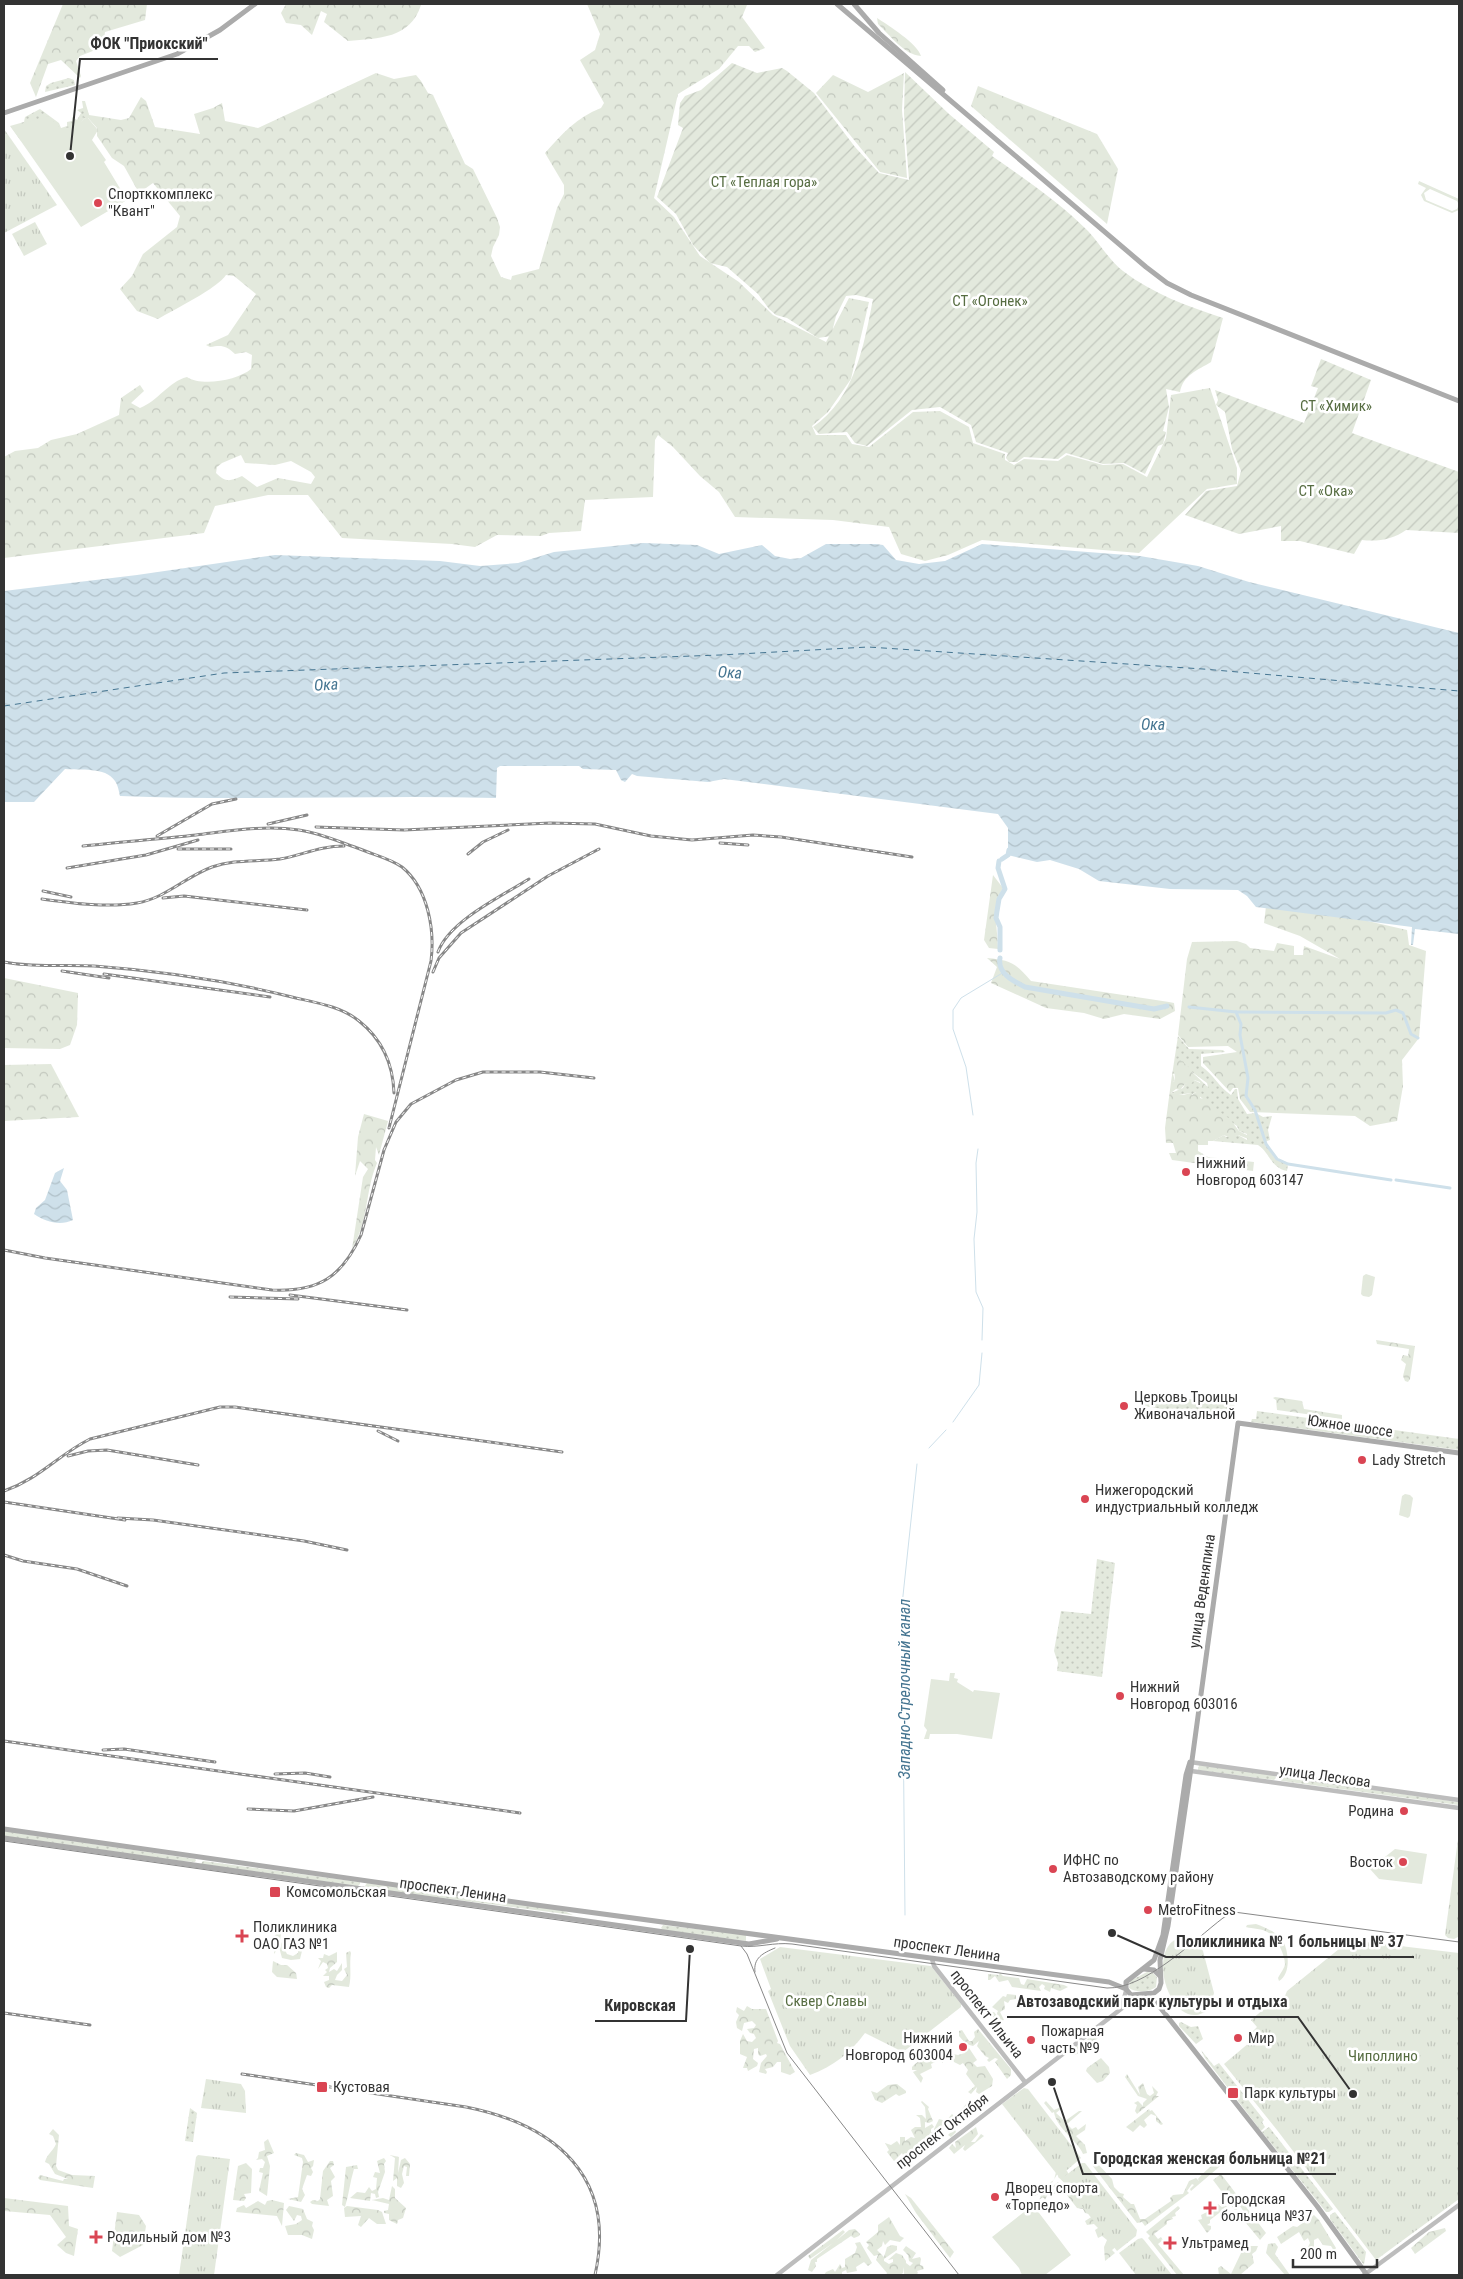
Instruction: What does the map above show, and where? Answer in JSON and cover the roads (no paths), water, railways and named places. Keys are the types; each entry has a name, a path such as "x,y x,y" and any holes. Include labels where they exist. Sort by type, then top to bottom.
{"main road":[{"path":"4,113 177,54 220,30 255,4"},
{"path":"838,4 1146,267 1172,286 1229,311 1459,401"},
{"path":"854,4 879,33 967,113"},
{"name":"Южное шоссе","path":"1238,1423 1459,1454"},
{"name":"улица Веденяпина","path":"1160,1977 1160,1960 1168,1926 1238,1423"},
{"name":"улица Лескова","path":"1190,1762 1459,1800"},
{"name":"улица Веденяпина","path":"1144,1969 1154,1960 1163,1935 1189,1770"},
{"name":"улица Лескова","path":"1189,1770 1459,1808"},
{"path":"1277,1782 1278,1774"},
{"name":"проспект Ленина","path":"4,1829 582,1911 1112,1983 1126,1990"},
{"name":"проспект Ленина","path":"4,1838 749,1944 780,1938"},
{"path":"197,1866 199,1857"},
{"path":"362,1890 363,1880"},
{"path":"579,1920 582,1911"},
{"path":"655,1930 656,1920"},
{"name":"проспект Ильича","path":"932,1959 934,1966 1025,2082"},
{"path":"1122,2006 1126,1990 1125,1984 1129,1977 1144,1969 1154,1970 1160,1977 1160,2006"},
{"name":"проспект Ленина","path":"1112,1983 1129,1977"},
{"path":"1126,1990 1131,1994 1139,1995 1159,1989"},
{"path":"1147,1994 1160,2006 1317,2206 1365,2275 1459,2205"},
{"name":"проспект Октября","path":"777,2275 1122,2006 1139,1995"}],"water":[{"name":"Ока","path":"643,543 697,545 719,554 762,545 775,556 790,559 801,558 826,544 876,544 883,545 896,560 919,564 945,561 982,544 1140,556 1198,566 1249,582 1459,633 1459,934 1415,929 1413,945 1411,945 1412,927 1256,907 1247,896 1238,890 1170,889 1099,881 1079,869 1050,860 1037,862 1008,855 1008,828 998,814 724,779 708,782 632,774 625,782 621,780 616,770 583,769 579,766 500,766 497,768 496,798 167,797 120,796 115,781 105,773 92,770 65,769 34,802 4,802 4,591 137,575 275,555 440,561 480,566 518,563 554,552"},
{"path":"64,1168 60,1181 67,1190 73,1220 63,1223 43,1219 34,1214 36,1208 45,1200 55,1173"}],"waterway":[{"path":"1002,859 1008,855 1009,850"},
{"path":"999,861 998,868 1005,889 999,899 996,918 1000,927 1000,950"},
{"path":"1000,958 1003,972 1025,987 1154,1009 1167,1006"},
{"name":"Западно-Стрелочный канал","path":"973,1115 966,1067 953,1029 953,1010 961,998 1004,972"},
{"path":"1189,1007 1236,1012 1241,1024 1240,1035 1248,1078 1246,1096 1255,1110 1266,1144 1277,1159 1288,1164 1391,1180"},
{"path":"1236,1012 1386,1013 1396,1010 1403,1013 1411,1034 1418,1038"},
{"name":"Западно-Стрелочный канал","path":"978,1149 976,1163 977,1212 974,1239 976,1292 983,1308 982,1340"},
{"path":"1396,1180 1450,1188"},
{"name":"Западно-Стрелочный канал","path":"953,1422 979,1385 982,1353"},
{"name":"Западно-Стрелочный канал","path":"929,1448 946,1430"},
{"name":"Западно-Стрелочный канал","path":"905,1915 902,1605 917,1464"}],"tram line":[{"path":"4,1841 741,1946 792,1944 1107,1988 1137,1981 1168,1962 1223,1918 1234,1912 1459,1942"},
{"path":"741,1946 747,1954 787,2053 959,2275"},
{"path":"755,1972 757,1960 763,1954 775,1948"}],"railway":[{"path":"157,836 212,804 236,799"},
{"path":"268,824 307,815"},
{"path":"316,827 404,830 550,823 595,824 651,836 692,840 753,835 781,837 912,857"},
{"path":"83,846 273,828 307,831 387,859 402,867 411,876 424,898 428,910 432,949 431,961 389,1128"},
{"path":"468,854 483,842 508,830"},
{"path":"67,868 146,855 198,840"},
{"path":"720,843 748,845"},
{"path":"42,899 102,905 137,903 157,897 202,871 221,864 280,859 319,849 344,846"},
{"path":"178,849 231,849"},
{"path":"433,972 439,958 461,933 548,876 599,849"},
{"path":"438,952 453,930 465,920 491,901 529,879"},
{"path":"43,891 71,897"},
{"path":"163,898 184,896 307,910"},
{"path":"4,962 26,965 94,966 170,974 246,987 329,1006 345,1012 359,1021 380,1044 389,1062 394,1093"},
{"path":"62,971 109,978"},
{"path":"104,974 270,997"},
{"path":"4,1250 45,1258 272,1290 289,1290 316,1285 337,1271 354,1250 361,1235 384,1150 396,1122 411,1104 456,1080 483,1072 540,1072 594,1078"},
{"path":"290,1295 407,1310"},
{"path":"230,1297 298,1299"},
{"path":"4,1491 28,1480 90,1439 220,1407 235,1407 562,1452"},
{"path":"378,1431 398,1441"},
{"path":"68,1456 88,1451 107,1450 198,1465"},
{"path":"4,1502 125,1520"},
{"path":"118,1518 153,1520 304,1541 347,1550"},
{"path":"4,1555 23,1561 77,1569 127,1586"},
{"path":"4,1741 520,1813"},
{"path":"103,1750 124,1749 215,1762"},
{"path":"275,1774 305,1773 330,1777"},
{"path":"248,1809 294,1811 373,1797"},
{"path":"4,2013 90,2025"},
{"path":"242,2074 466,2107 498,2115 527,2127 552,2142 572,2161 588,2184 597,2210 599,2240 595,2275"}],"place":[{"name":"ФОК \"Приокский\"","path":"70,156"},
{"name":"Спортккомплекс \"Квант\"","path":"98,203"},
{"name":"Нижний Новгород 603147","path":"1186,1172"},
{"name":"Церковь Троицы Живоначальной","path":"1124,1406"},
{"name":"Lady Stretch","path":"1362,1460"},
{"name":"Нижегородский индустриальный колледж","path":"1085,1499"},
{"name":"Нижний Новгород 603016","path":"1120,1696"},
{"name":"Родина","path":"1404,1811"},
{"name":"Восток","path":"1403,1862"},
{"name":"ИФНС по Автозаводскому району","path":"1053,1869"},
{"name":"Комсомольская","path":"275,1892"},
{"name":"MetroFitness","path":"1148,1910"},
{"name":"Поликлиника № 1 больницы № 37","path":"1112,1933"},
{"name":"Поликлиника ОАО ГАЗ №1","path":"242,1936"},
{"name":"Кировская","path":"690,1949"},
{"name":"Мир","path":"1238,2038"},
{"name":"Пожарная часть №9","path":"1031,2040"},
{"name":"Нижний Новгород 603004","path":"963,2047"},
{"name":"Городская женская больница №21","path":"1052,2082"},
{"name":"Кустовая","path":"322,2087"},
{"name":"Парк культуры","path":"1233,2093"},
{"name":"Автозаводский парк культуры и отдыха","path":"1353,2094"},
{"name":"Дворец спорта «Торпедо»","path":"995,2197"},
{"name":"Городская больница №37","path":"1210,2208"},
{"name":"Родильный дом №3","path":"96,2237"},
{"name":"Ультрамед","path":"1170,2243"}],"park label":[{"name":"СТ «Теплая гора»","path":"764,182"},
{"name":"СТ «Огонек»","path":"990,301"},
{"name":"СТ «Химик»","path":"1336,406"},
{"name":"СТ «Ока»","path":"1326,491"},
{"name":"Сквер Славы","path":"826,2001"},
{"name":"Чиполлино","path":"1383,2056"}]}
